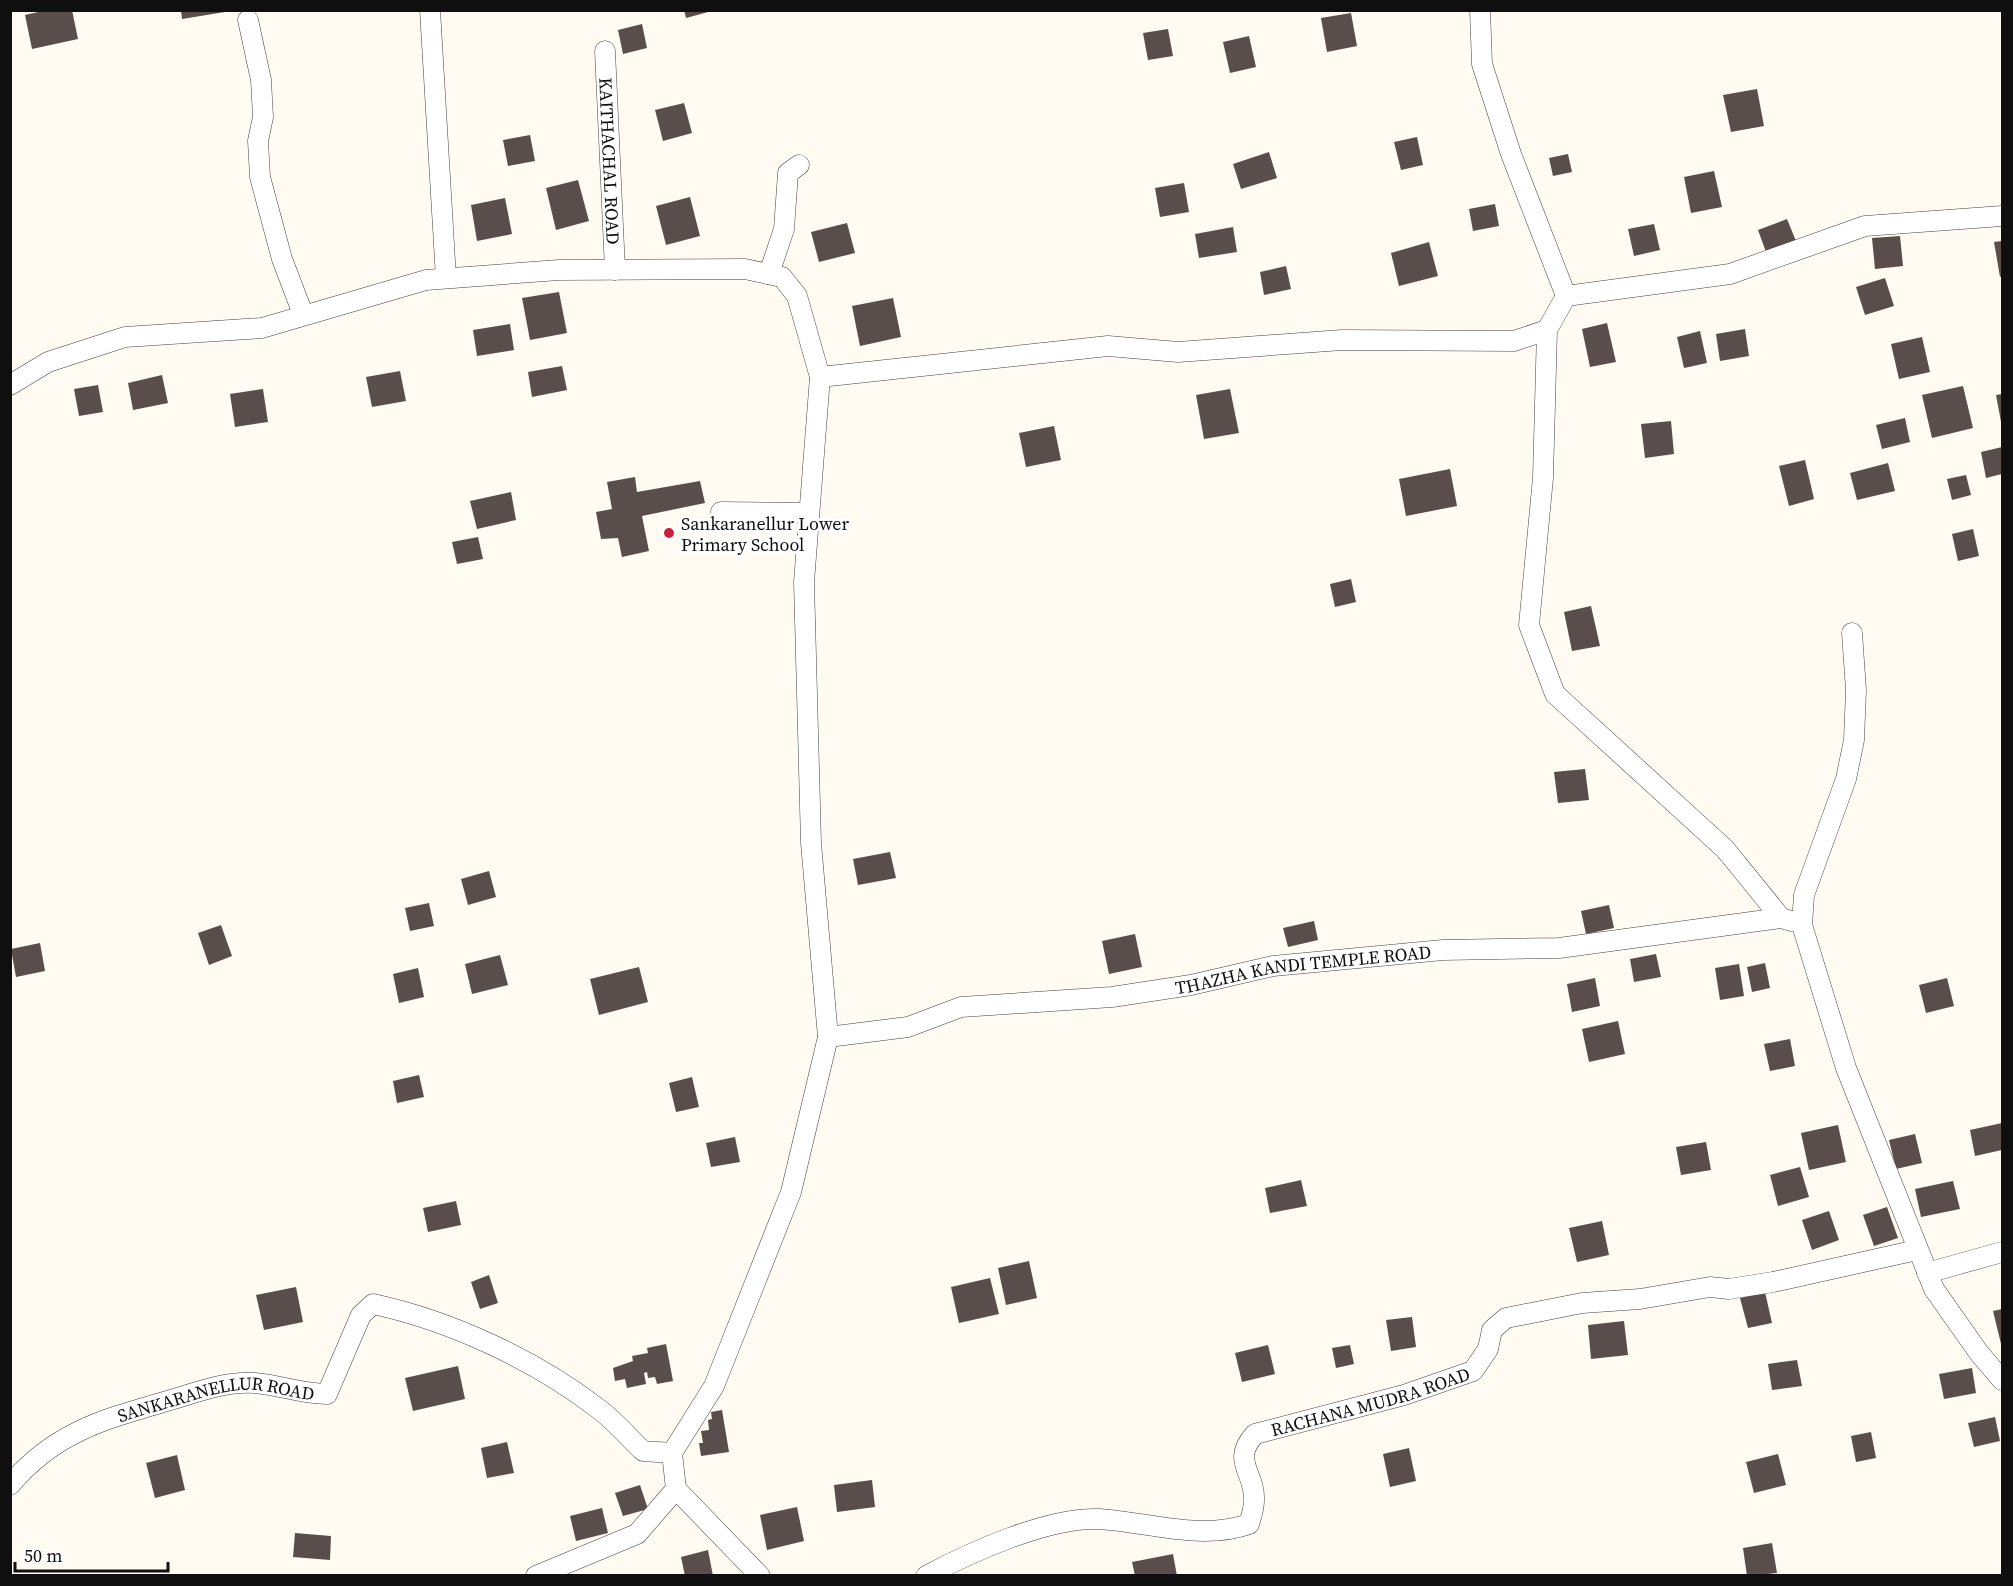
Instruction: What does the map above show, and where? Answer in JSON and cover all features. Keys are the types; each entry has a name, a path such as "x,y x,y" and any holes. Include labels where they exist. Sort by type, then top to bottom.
{"street":[{"path":"430,10 446,278"},
{"path":"1480,10 1482,64 1511,154 1566,296"},
{"path":"248,20 261,80 263,117 258,141 260,177 282,260 303,314"},
{"name":"KAITHACHAL ROAD","path":"605,51 615,270"},
{"path":"770,274 784,229 788,173 799,165"},
{"path":"1566,296 1730,274 1866,225 2002,216"},
{"path":"10,385 48,362 125,337 262,328 303,314 426,280 559,270 745,269 782,277 797,296 820,377 804,582 811,843 828,1037 791,1192 714,1386 672,1453 676,1489 760,1575"},
{"path":"1566,296 1547,330 1544,478 1529,626 1555,694 1725,849 1781,918 1802,925"},
{"path":"820,377 1108,346 1178,352 1342,340 1514,341 1547,330"},
{"path":"721,512 809,513"},
{"path":"1852,633 1856,690 1854,740 1846,779 1804,895 1802,925 1845,1068 1934,1289 1979,1353 2002,1380"},
{"name":"THAZHA KANDI TEMPLE ROAD","path":"828,1037 908,1027 961,1007 1112,997 1191,985 1273,966 1443,950 1559,948 1781,918"},
{"name":"RACHANA MUDRA ROAD","path":"926,1575 971,1552 1050,1526 1097,1519 1228,1532 1249,1524 1254,1500 1244,1460 1245,1445 1255,1434 1404,1395 1473,1371 1488,1349 1492,1330 1506,1318 1582,1303 1773,1282 1917,1250"},
{"path":"1927,1273 2002,1252"},
{"name":"SANKARANELLUR ROAD","path":"10,1485 20,1473 62,1439 115,1414 215,1387 254,1383 305,1394 327,1394 361,1315 374,1304 461,1333 535,1365 602,1411 643,1451 672,1453"},
{"path":"536,1575 637,1534 676,1489"}],"building":[{"path":"47,10 72,10 78,39 32,49 25,15"},
{"path":"181,10 225,10 225,12 182,19"},
{"path":"684,10 712,10 712,11 686,18"},
{"path":"1351,13 1357,46 1327,52 1321,18"},
{"path":"642,24 647,48 623,54 618,30"},
{"path":"1168,29 1173,56 1148,60 1143,33"},
{"path":"1249,36 1256,67 1230,73 1223,42"},
{"path":"1757,89 1764,126 1731,132 1723,95"},
{"path":"684,103 692,133 663,141 655,110"},
{"path":"530,135 535,161 508,166 503,140"},
{"path":"1417,137 1423,165 1401,170 1394,142"},
{"path":"1269,152 1277,178 1241,189 1233,164"},
{"path":"1568,154 1572,172 1553,176 1549,158"},
{"path":"1714,171 1722,207 1691,213 1684,177"},
{"path":"578,180 589,221 556,230 546,188"},
{"path":"1184,183 1189,212 1160,217 1155,188"},
{"path":"690,197 700,236 666,245 656,206"},
{"path":"505,198 512,234 477,241 471,205"},
{"path":"1495,204 1499,226 1473,231 1469,209"},
{"path":"1787,219 1796,241 1766,252 1758,230"},
{"path":"847,223 855,253 819,262 811,232"},
{"path":"1654,224 1660,250 1634,256 1628,229"},
{"path":"1233,227 1237,252 1199,258 1195,234"},
{"path":"1900,236 1903,266 1875,269 1872,238"},
{"path":"2002,241 2002,276 2000,277 1994,242"},
{"path":"1429,242 1438,276 1399,286 1391,253"},
{"path":"1286,266 1291,289 1264,295 1260,272"},
{"path":"1885,278 1894,306 1865,315 1856,287"},
{"path":"559,292 567,333 530,340 522,298"},
{"path":"893,298 901,337 860,346 852,306"},
{"path":"1607,323 1616,362 1590,367 1582,329"},
{"path":"510,324 514,350 477,356 473,330"},
{"path":"1745,329 1749,356 1720,361 1716,334"},
{"path":"1700,331 1707,363 1684,368 1677,337"},
{"path":"1922,337 1930,372 1899,379 1891,344"},
{"path":"562,366 567,390 532,397 528,372"},
{"path":"400,371 406,401 372,407 366,377"},
{"path":"162,375 168,403 133,410 128,383"},
{"path":"98,385 103,412 79,416 74,389"},
{"path":"1963,386 1973,428 1932,438 1922,395"},
{"path":"263,389 268,422 235,427 230,394"},
{"path":"1230,389 1239,433 1204,439 1196,395"},
{"path":"2002,394 2002,422 2001,422 1996,395"},
{"path":"1905,418 1910,442 1882,449 1876,425"},
{"path":"1671,421 1674,454 1645,458 1641,424"},
{"path":"1054,426 1061,460 1026,467 1019,433"},
{"path":"2002,447 2002,474 1986,478 1981,452"},
{"path":"1805,460 1814,499 1789,506 1779,466"},
{"path":"1888,463 1895,491 1857,500 1850,473"},
{"path":"1450,469 1457,506 1406,516 1399,479"},
{"path":"1966,475 1971,495 1952,500 1947,479"},
{"path":"635,477 637,492 700,481 705,503 642,516 649,551 622,557 618,538 601,539 596,512 612,509 607,482"},
{"path":"511,492 516,520 477,529 470,501"},
{"path":"1973,529 1979,556 1958,561 1952,534"},
{"path":"478,537 483,559 457,564 452,542"},
{"path":"1351,579 1356,602 1335,607 1330,584"},
{"path":"1591,606 1600,646 1572,651 1564,612"},
{"path":"1585,769 1589,800 1558,803 1554,772"},
{"path":"890,852 896,878 858,885 853,859"},
{"path":"489,871 496,897 468,905 461,879"},
{"path":"429,903 434,926 410,931 405,908"},
{"path":"1609,905 1614,928 1586,934 1581,911"},
{"path":"1314,921 1318,940 1288,947 1283,928"},
{"path":"221,925 232,956 209,965 198,933"},
{"path":"1135,934 1142,967 1109,974 1102,941"},
{"path":"40,943 45,971 16,977 11,949"},
{"path":"1656,954 1661,977 1634,982 1630,959"},
{"path":"500,955 508,985 472,994 465,964"},
{"path":"1765,963 1770,988 1752,992 1747,967"},
{"path":"1739,964 1744,996 1720,1000 1715,968"},
{"path":"639,967 648,1002 599,1015 590,979"},
{"path":"418,968 424,997 399,1003 393,974"},
{"path":"1595,978 1600,1006 1572,1012 1567,984"},
{"path":"1947,978 1954,1006 1926,1013 1919,985"},
{"path":"1618,1021 1625,1054 1589,1062 1582,1029"},
{"path":"1790,1039 1795,1066 1770,1071 1764,1044"},
{"path":"419,1075 424,1097 397,1103 393,1081"},
{"path":"692,1077 699,1107 676,1112 669,1083"},
{"path":"2002,1123 2002,1150 1975,1156 1970,1130"},
{"path":"1838,1125 1846,1162 1809,1170 1801,1133"},
{"path":"1915,1134 1922,1163 1896,1169 1889,1140"},
{"path":"735,1137 740,1162 711,1167 706,1143"},
{"path":"1706,1142 1711,1170 1681,1175 1676,1147"},
{"path":"1800,1167 1809,1197 1778,1206 1770,1175"},
{"path":"1301,1180 1307,1206 1270,1213 1265,1188"},
{"path":"1953,1181 1960,1209 1921,1217 1915,1189"},
{"path":"456,1201 461,1225 428,1232 423,1208"},
{"path":"1887,1207 1898,1238 1874,1246 1863,1215"},
{"path":"1829,1211 1839,1240 1812,1250 1802,1220"},
{"path":"1602,1221 1609,1255 1577,1262 1569,1228"},
{"path":"1029,1261 1037,1298 1006,1305 998,1268"},
{"path":"489,1275 498,1303 480,1309 471,1282"},
{"path":"990,1278 999,1314 959,1323 951,1287"},
{"path":"296,1287 303,1322 264,1330 256,1295"},
{"path":"1765,1292 1772,1323 1748,1328 1740,1298"},
{"path":"2002,1309 2002,1348 1993,1311"},
{"path":"1412,1317 1416,1347 1391,1351 1386,1320"},
{"path":"1624,1321 1628,1355 1591,1359 1588,1325"},
{"path":"666,1344 673,1381 657,1384 655,1377 648,1378 647,1372 644,1373 646,1384 627,1388 625,1379 615,1381 613,1368 633,1361 632,1356 648,1353 647,1348"},
{"path":"1268,1345 1275,1374 1242,1382 1235,1353"},
{"path":"1350,1345 1354,1364 1336,1368 1332,1348"},
{"path":"1797,1360 1802,1386 1772,1390 1768,1364"},
{"path":"458,1366 465,1399 413,1411 405,1378"},
{"path":"1972,1368 1976,1393 1944,1399 1939,1374"},
{"path":"722,1410 729,1452 701,1456 699,1443 703,1443 701,1431 709,1430 708,1420 712,1419 711,1412"},
{"path":"1995,1417 2000,1441 1974,1447 1968,1423"},
{"path":"1871,1432 1876,1458 1856,1462 1851,1436"},
{"path":"507,1442 514,1473 487,1478 481,1448"},
{"path":"1409,1448 1416,1481 1390,1487 1383,1454"},
{"path":"1778,1454 1786,1485 1754,1493 1746,1462"},
{"path":"177,1455 185,1490 155,1498 146,1463"},
{"path":"872,1480 875,1507 837,1512 834,1485"},
{"path":"640,1485 648,1509 623,1516 615,1493"},
{"path":"797,1507 804,1541 767,1550 760,1515"},
{"path":"602,1508 608,1533 576,1541 570,1516"},
{"path":"295,1533 331,1536 330,1560 293,1557"},
{"path":"1772,1543 1777,1573 1747,1576 1743,1548"},
{"path":"708,1550 713,1576 685,1576 681,1557"},
{"path":"1173,1554 1177,1576 1135,1576 1132,1562"}],"place":[{"name":"Sankaranellur Lower Primary School","path":"669,533"}]}
